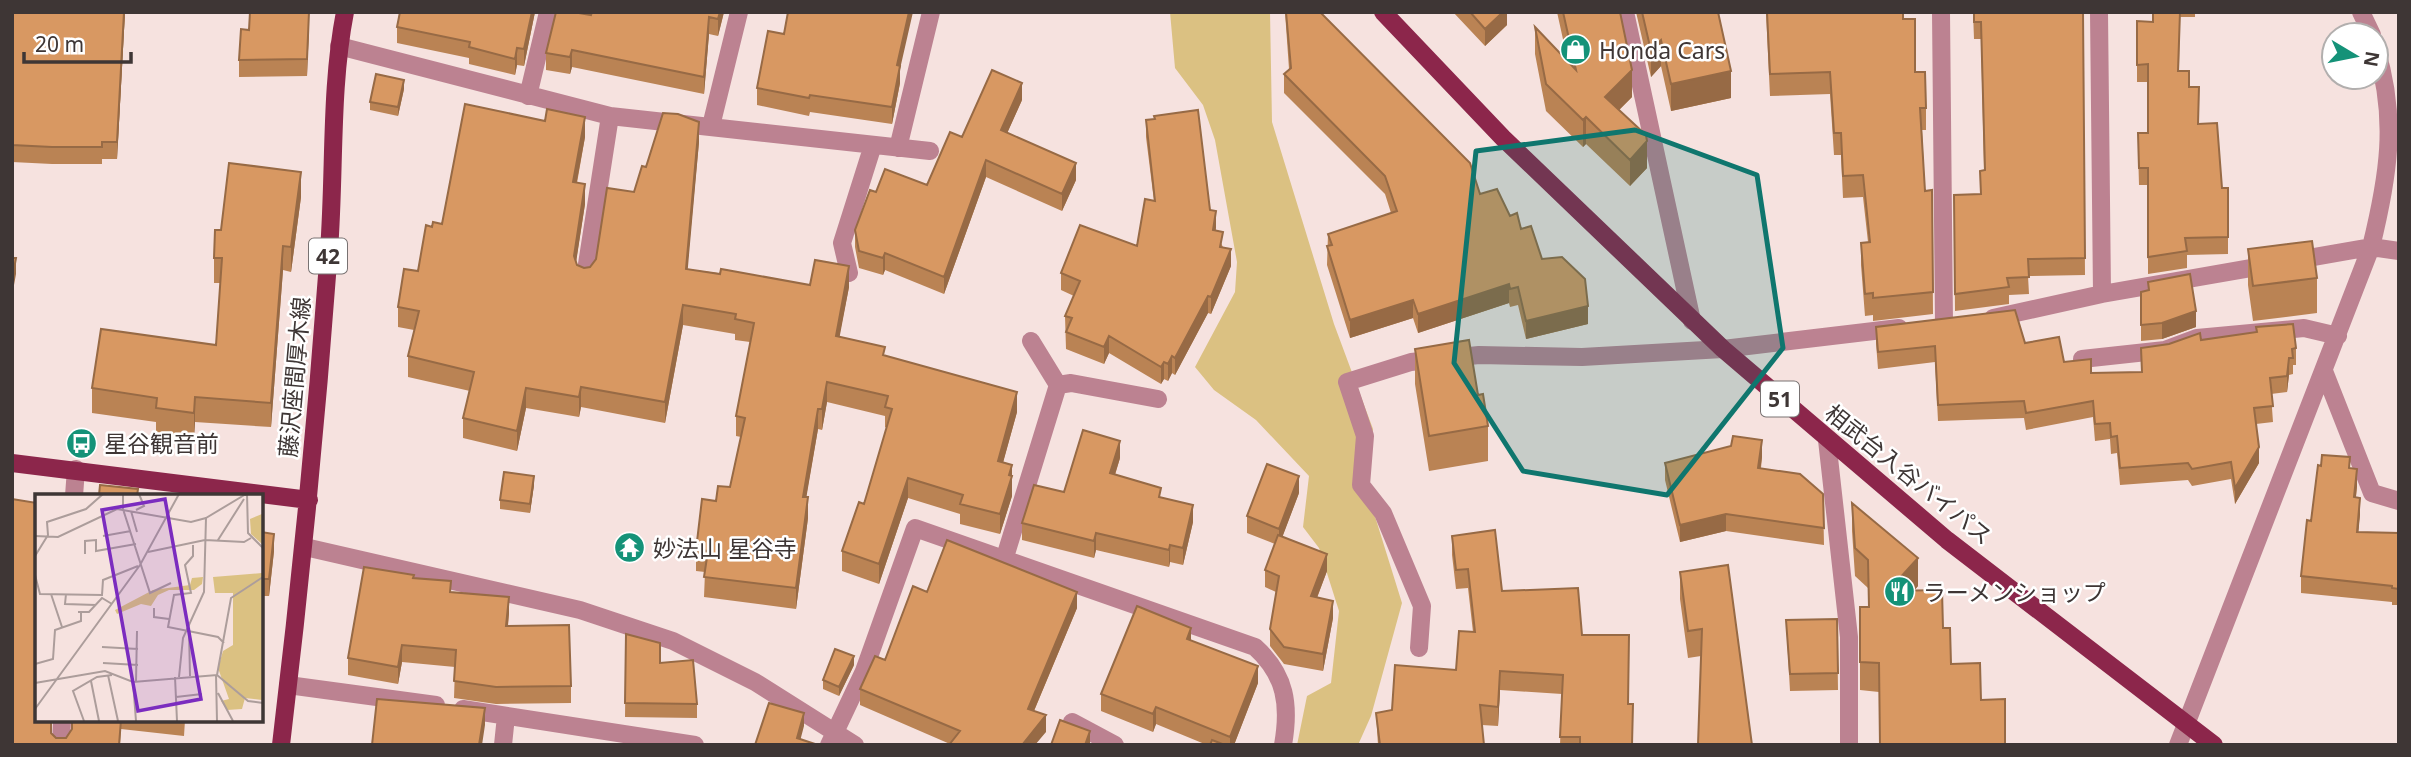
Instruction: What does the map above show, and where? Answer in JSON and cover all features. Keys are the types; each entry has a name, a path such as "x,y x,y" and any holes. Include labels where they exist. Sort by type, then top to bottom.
{"main road":[{"name":"藤沢座間厚木線","path":"281,745 305,547 329,248 339,46 345,12"},
{"name":"相武台入谷バイパス","path":"1382,12 1503,138 1723,349 1947,540 2214,745"},
{"path":"12,463 309,500"}],"street":[{"path":"528,96 548,12"},
{"path":"711,126 739,12"},
{"path":"898,148 931,12"},
{"path":"1625,12 1692,321"},
{"path":"1941,12 1944,323"},
{"path":"2099,12 2102,295"},
{"path":"339,46 610,116 930,151"},
{"path":"2178,745 2371,247 2388,179 2386,91"},
{"path":"585,277 610,116"},
{"path":"849,273 842,243 873,145"},
{"path":"1419,648 1422,606 1383,513 1361,485 1364,436 1347,382 1412,362 1479,355 1582,357 1723,349 2006,317 2102,295 2371,247 2399,251"},
{"path":"2082,359 2165,350 2197,338 2304,328 2338,335"},
{"path":"1005,557 1058,385 1031,341"},
{"path":"2324,371 2371,493 2399,501"},
{"path":"1058,385 1071,383 1158,399"},
{"path":"1827,440 1849,637 1849,745"},
{"path":"74,494 76,469"},
{"path":"832,737 864,671 915,528 1005,557 1255,647 1273,663 1283,688 1286,724 1283,745"},
{"path":"305,547 580,610 673,641 755,682 832,737 855,745"},
{"path":"288,685 695,745"},
{"path":"503,745 506,716"},
{"path":"61,745 62,722"},
{"path":"1072,722 1115,745"}],"highlighted area":[{"path":"1635,130 1757,175 1783,348 1667,495 1523,471 1454,363 1476,151"}],"shaded area":[{"path":"1170,12 1270,12 1272,122 1334,324 1373,429 1368,494 1402,603 1371,716 1358,745 1297,745 1307,696 1331,683 1339,611 1319,548 1303,527 1309,476 1256,420 1214,390 1195,367 1235,292 1237,262 1215,140 1203,105 1175,68"}],"building":[{"path":"12,12 124,12 117,142 102,142 102,147 12,145"},
{"path":"250,12 309,12 307,59 239,60 241,29 249,30"},
{"path":"400,12 532,12 524,49 517,48 515,59 469,47 470,42 397,27"},
{"path":"556,12 591,15 592,12 720,12 718,19 709,17 704,77 572,50 570,57 546,53"},
{"path":"788,12 909,12 897,65 900,66 892,107 810,95 809,98 757,88 768,31 784,34"},
{"path":"1286,12 1320,12 1470,163 1480,194 1497,189 1510,216 1517,213 1521,229 1531,226 1542,259 1562,257 1585,279 1588,306 1526,321 1518,287 1510,289 1509,284 1418,314 1413,300 1350,320 1327,246 1332,245 1328,234 1397,211 1385,176 1284,74 1291,68"},
{"path":"1470,12 1503,12 1485,29"},
{"path":"1563,12 1620,12 1632,70 1605,97 1646,135 1647,141 1630,160 1586,117 1583,120 1546,84 1535,27 1576,70"},
{"path":"1642,12 1718,12 1731,71 1671,84 1661,40 1651,51"},
{"path":"1767,12 1903,12 1903,19 1915,19 1915,72 1925,72 1926,108 1920,108 1925,191 1932,190 1933,292 1873,298 1873,293 1865,294 1861,243 1870,242 1863,175 1843,176 1841,133 1834,133 1830,72 1770,74"},
{"path":"1974,12 2083,12 2085,258 2028,259 2029,277 2007,278 2009,287 1955,294 1954,195 1981,194 1980,171 1985,170 1981,22 1974,22"},
{"path":"2153,12 2180,12 2178,71 2189,71 2189,87 2199,87 2198,124 2217,123 2222,188 2228,188 2228,237 2185,238 2187,251 2148,257 2148,168 2139,168 2138,133 2148,133 2148,64 2137,65 2137,21 2153,22"},
{"path":"992,70 1022,83 1001,130 1076,163 1062,194 986,160 944,277 885,253 883,258 859,251 855,230 870,190 876,192 885,169 927,185 950,132 962,137"},
{"path":"376,74 404,80 398,107 370,102"},
{"path":"465,104 545,121 547,109 585,117 573,182 585,184 574,256 577,265 584,268 590,267 596,259 607,188 634,192 642,166 646,167 663,113 678,114 699,122 686,269 720,274 721,269 810,285 815,260 849,266 836,336 885,347 883,355 1017,392 998,461 1012,465 1009,475 1012,476 1000,514 960,504 963,495 908,478 879,564 842,551 859,502 864,504 892,409 885,407 888,396 827,382 822,409 818,409 803,497 808,497 796,588 704,577 708,551 696,550 702,499 716,501 718,486 730,487 745,418 736,416 754,323 735,319 736,314 683,305 665,402 581,387 579,397 526,388 517,431 463,418 474,372 408,356 419,311 398,307 404,269 418,271 426,225 432,227 433,222 442,224"},
{"path":"1198,110 1210,210 1216,211 1213,230 1223,232 1220,247 1231,249 1211,297 1208,296 1175,358 1172,356 1168,364 1164,362 1161,367 1109,336 1104,347 1066,332 1072,318 1065,316 1080,281 1061,273 1080,225 1137,246 1145,199 1155,201 1146,120 1155,119 1154,116"},
{"path":"229,163 301,172 291,247 283,246 271,403 195,397 194,413 156,408 157,398 92,388 101,329 216,345 222,258 214,258 215,230 221,230"},
{"path":"2312,241 2317,278 2253,286 2248,249"},
{"path":"12,258 16,258 12,280"},
{"path":"2190,274 2196,311 2162,323 2141,325 2141,292 2149,290 2148,282"},
{"path":"2015,310 2025,343 2059,337 2064,362 2091,359 2091,373 2142,372 2141,348 2169,344 2200,333 2201,340 2257,332 2256,327 2293,324 2296,348 2292,349 2293,358 2289,358 2287,376 2270,378 2273,406 2254,408 2259,447 2235,488 2231,462 2192,469 2188,463 2120,468 2117,436 2111,437 2110,423 2095,424 2093,401 2026,413 2024,401 1938,405 1935,346 1878,352 1876,327"},
{"path":"1469,340 1478,395 1483,394 1488,426 1429,436 1415,349"},
{"path":"1083,430 1120,441 1110,473 1161,488 1159,497 1193,505 1183,548 1170,545 1169,550 1096,533 1094,541 1022,523 1034,485 1064,492"},
{"path":"1733,436 1762,440 1758,468 1800,474 1823,494 1824,528 1726,514 1680,525 1665,463 1731,446"},
{"path":"2322,455 2350,457 2349,468 2357,469 2354,497 2360,498 2357,532 2399,533 2399,589 2301,576 2307,520 2311,521 2318,465 2321,466"},
{"path":"1267,464 1299,476 1279,529 1247,516"},
{"path":"504,472 534,476 530,504 500,500"},
{"path":"100,485 138,489 137,494 99,494"},
{"path":"12,499 35,503 35,722 51,722 51,733 56,738 66,738 72,729 72,722 121,722 119,745 12,745"},
{"path":"1852,503 1918,558 1888,591 1942,590 1943,628 1950,628 1951,664 1980,663 1981,700 2005,699 2005,745 1880,745 1879,663 1860,662 1860,607 1869,607 1868,560 1855,548"},
{"path":"1495,530 1502,591 1578,588 1582,635 1629,635 1628,704 1633,704 1632,745 1580,745 1580,737 1560,737 1563,675 1500,671 1498,707 1480,705 1484,745 1380,745 1376,713 1392,710 1395,665 1456,670 1459,631 1475,632 1468,569 1456,570 1452,536"},
{"path":"262,532 274,534 269,579 262,579"},
{"path":"1278,535 1327,554 1311,596 1333,601 1323,654 1284,647 1270,629 1279,576 1265,570"},
{"path":"947,540 1077,592 1028,709 1046,715 1022,745 949,745 960,731 860,689 875,656 885,660 913,586 927,592"},
{"path":"1728,565 1752,745 1698,745 1702,629 1688,631 1680,572"},
{"path":"364,567 414,575 413,578 451,581 450,592 509,597 506,626 569,625 571,686 496,687 454,681 456,650 402,645 398,667 348,658"},
{"path":"1137,606 1191,628 1187,639 1258,666 1230,737 1156,707 1153,714 1101,694"},
{"path":"1837,619 1838,673 1790,674 1786,620"},
{"path":"626,634 660,643 660,663 693,660 697,704 625,703"},
{"path":"835,649 854,656 839,687 823,680"},
{"path":"377,699 485,708 479,745 372,745"},
{"path":"769,703 804,713 797,738 818,745 755,745"},
{"path":"1060,720 1090,731 1085,745 1051,745"},
{"path":"1212,740 1225,745 1210,745"}],"place":[{"name":"Honda Cars","path":"1576,50"},
{"name":"星谷観音前","path":"81,443"},
{"name":"妙法山 星谷寺","path":"630,548"},
{"name":"ラーメンショップ","path":"1900,592"}]}
